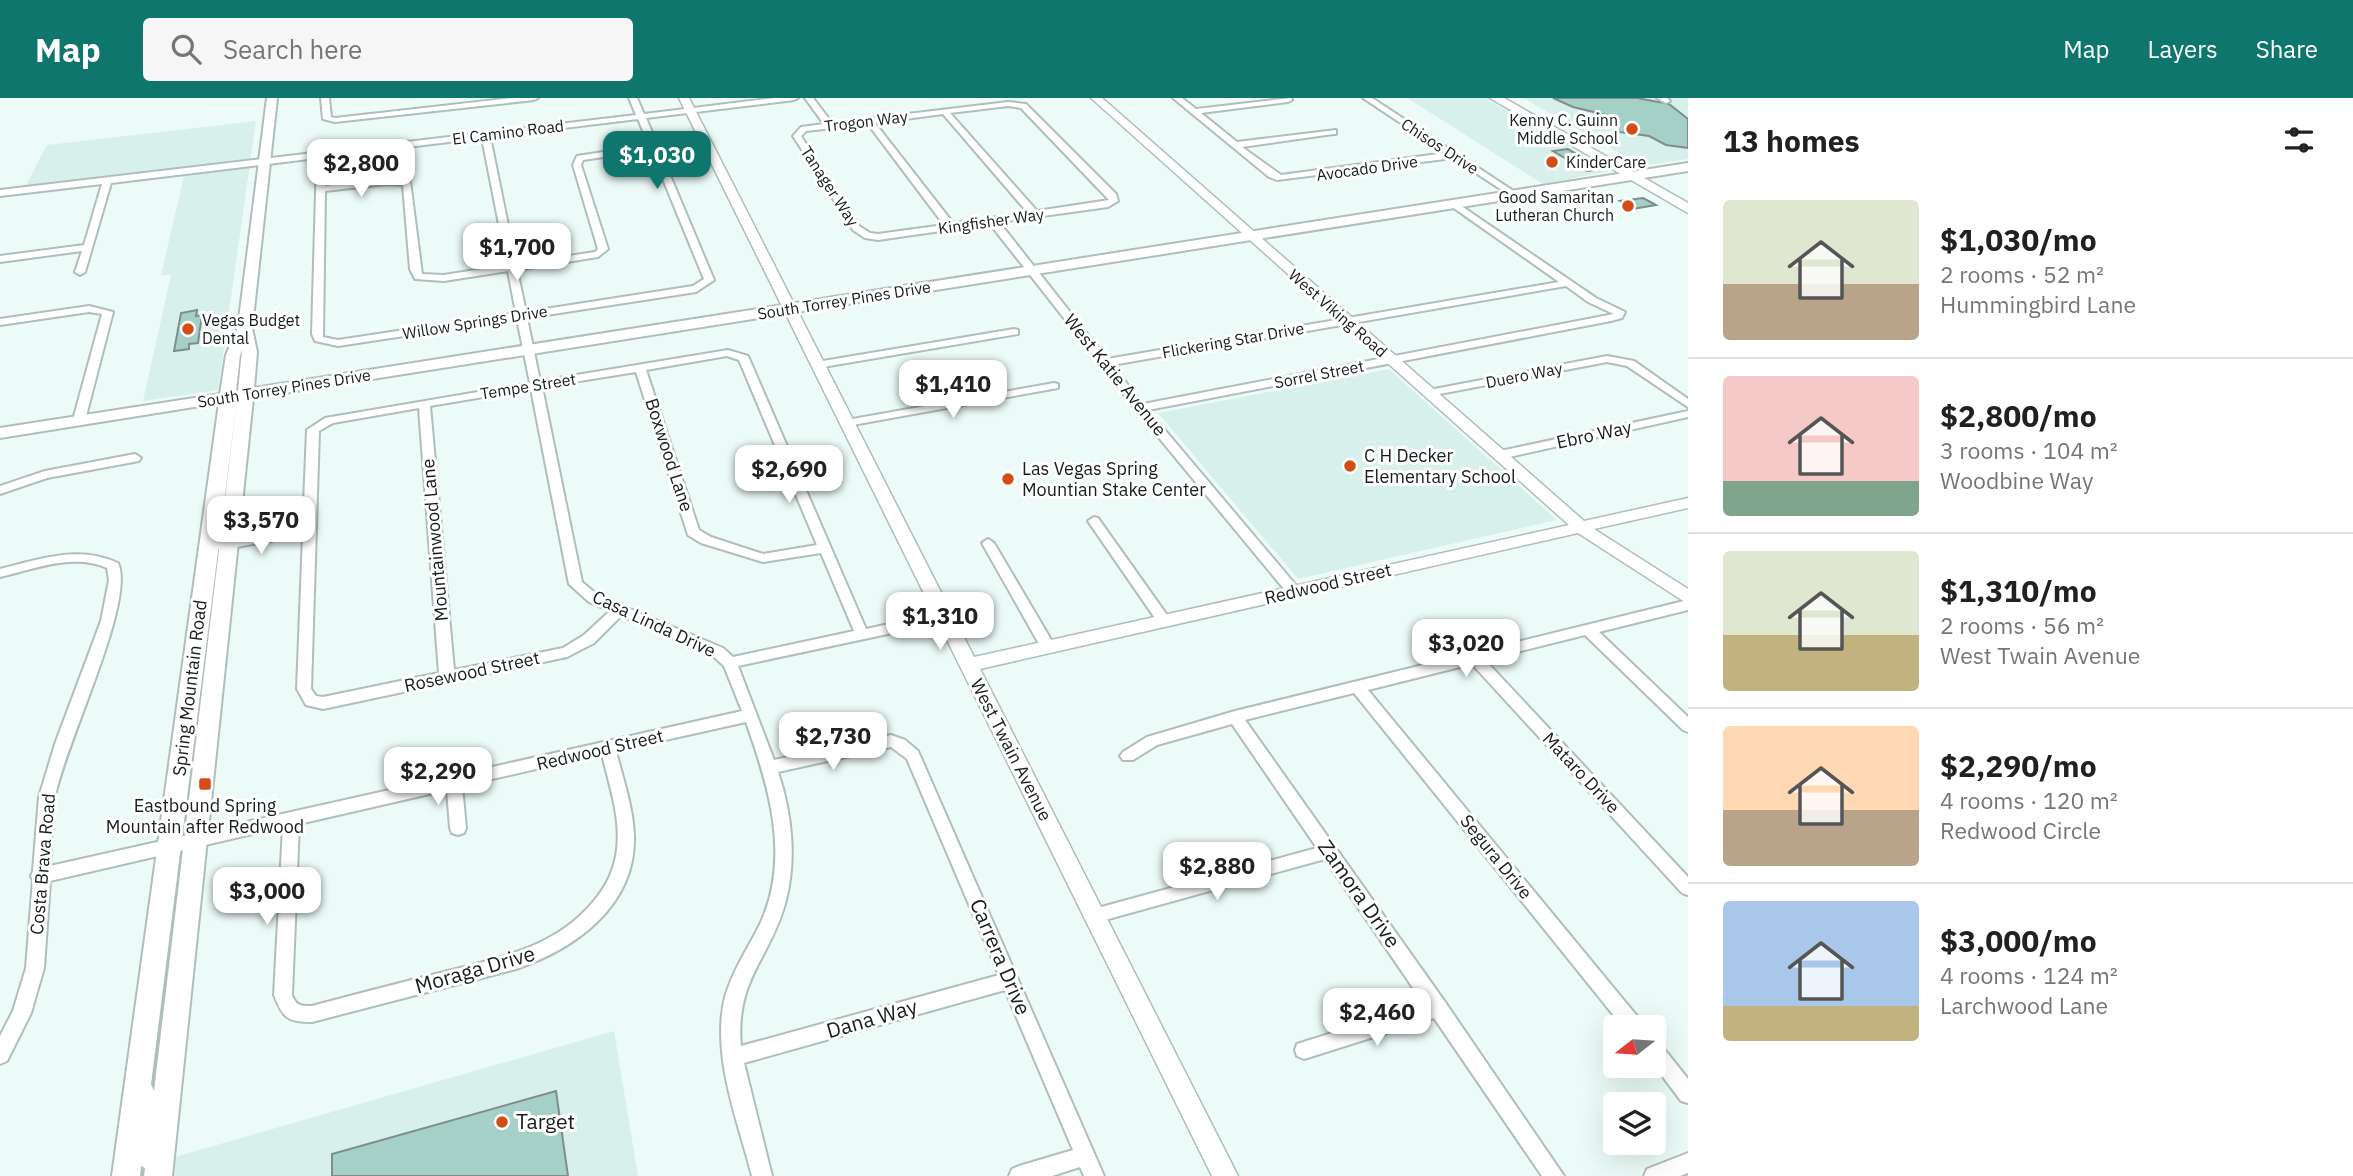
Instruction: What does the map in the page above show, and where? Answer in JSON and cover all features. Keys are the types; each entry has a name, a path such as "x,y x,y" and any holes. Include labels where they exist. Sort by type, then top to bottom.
{"main road":[{"name":"Spring Mountain Road","path":"156,1176 195,842 218,546 236,395 233,355 245,327 272,98"},
{"path":"1496,98 1688,200"},
{"path":"1503,98 1541,116"},
{"path":"1510,98 1688,209"},
{"name":"South Torrey Pines Drive","path":"0,433 1688,167"},
{"name":"Spring Mountain Road","path":"126,1176 169,847 218,546"},
{"path":"139,1078 150,1135 148,1172 156,1176"}],"street":[{"path":"325,98 324,114 330,120 534,98"},
{"path":"321,155 321,189 403,181 407,183 415,270 418,277 424,279 588,257 602,252 577,164 580,158 654,147 633,98"},
{"name":"El Camino Road","path":"0,193 641,116 687,104 794,98"},
{"path":"809,98 830,126"},
{"name":"West Viking Road","path":"1096,98 1581,527 1609,550 1664,579 1688,598"},
{"path":"1177,98 1235,145 1333,132"},
{"name":"Chisos Drive","path":"1367,98 1514,194"},
{"path":"1194,112 1288,100"},
{"name":"West Twain Avenue","path":"687,104 1225,1176"},
{"name":"Trogon Way","path":"798,132 944,111 1017,104 1023,106 1114,196 1114,201"},
{"path":"944,111 1035,215"},
{"path":"870,121 951,227"},
{"name":"Tanager Way","path":"798,132 797,136 856,229 868,236"},
{"name":"Casa Linda Drive","path":"485,135 576,584 594,599 718,652 730,663 778,802 784,831 783,864 777,903 737,990 731,1015 734,1057 762,1176"},
{"name":"Avocado Drive","path":"1235,145 1272,175 1280,178 1454,155"},
{"name":"Willow Springs Drive","path":"321,189 317,334 324,342 338,342 696,289 707,283 704,264 654,147"},
{"path":"80,272 108,180"},
{"name":"Kingfisher Way","path":"868,236 951,227 1114,201"},
{"path":"1454,204 1569,283"},
{"name":"West Katie Avenue","path":"993,221 1140,408 1294,592"},
{"path":"0,259 88,247"},
{"name":"Sorrel Street","path":"1140,408 1618,316 1620,312 1603,306 1569,283"},
{"name":"Flickering Star Drive","path":"1104,362 1569,283"},
{"path":"0,322 89,309 106,310 109,318 79,420"},
{"path":"817,365 1014,332"},
{"name":"Tempe Street","path":"308,530 311,436 319,425 343,417 728,353 744,358 825,548"},
{"name":"Duero Way","path":"1429,393 1618,359 1630,363 1688,404"},
{"name":"Boxwood Lane","path":"640,367 693,532 706,540 763,558 825,548"},
{"path":"847,423 1054,386"},
{"name":"Mountainwood Lane","path":"424,404 447,677"},
{"name":"Ebro Way","path":"1500,455 1688,414"},
{"path":"0,490 45,475 135,458"},
{"name":"Redwood Street","path":"968,665 1688,503"},
{"path":"1094,521 1164,621"},
{"path":"218,546 308,530"},
{"name":"Rosewood Street","path":"308,530 304,689 311,701 323,703 567,652 589,639 619,610"},
{"path":"988,543 1048,648"},
{"path":"825,548 862,635"},
{"name":"Costa Brava Road","path":"0,573 64,558 91,556 113,566 116,580 108,621 63,744 47,797 39,876 35,968 22,1013 0,1055"},
{"path":"1128,756 1152,741 1235,717 1688,605"},
{"path":"730,663 944,617"},
{"path":"1588,630 1688,726"},
{"name":"Mataro Drive","path":"1475,658 1688,888"},
{"name":"Segura Drive","path":"1358,688 1624,1015"},
{"name":"Redwood Street","path":"39,876 750,715"},
{"name":"Zamora Drive","path":"1235,717 1554,1176"},
{"name":"Carrera Drive","path":"767,768 891,741 900,744 913,755 1094,1176"},
{"name":"Moraga Drive","path":"291,821 283,995 288,1007 296,1014 312,1014 508,963 566,939 597,911 610,894 624,862 624,828 608,748"},
{"path":"454,783 458,828"},
{"path":"1094,916 1329,852"},
{"name":"Dana Way","path":"734,1057 1010,981"},
{"path":"1304,1050 1439,1009"},
{"path":"1666,1066 1688,1094"},
{"path":"1019,1176 1085,1156"},
{"path":"1654,1176 1688,1163"}],"shaded area":[{"path":"1407,98 1486,98 1611,171 1543,184"},
{"name":"Kenny C. Guinn Middle School","path":"1523,98 1688,98 1688,159 1642,166"},
{"path":"256,121 218,390 143,401 171,275 161,275 184,176 23,195 25,187 47,145"},
{"name":"C H Decker Elementary School","path":"1389,369 1557,520 1298,579 1158,413"},
{"name":"Target","path":"614,1031 638,1176 170,1176 171,1158"}],"building":[{"path":"1553,98 1637,98 1669,104 1688,119 1688,148 1666,145 1649,136 1620,132 1609,125 1614,117 1573,107"},
{"path":"1568,149 1602,169 1587,171 1553,151"},
{"path":"1643,198 1656,205 1633,209 1620,201"},
{"name":"Vegas Budget Dental","path":"197,310 196,316 202,315 198,343 189,344 189,349 174,351 181,313"},
{"name":"Target","path":"556,1091 568,1176 332,1176 332,1154"}],"place":[{"name":"Kenny C. Guinn Middle School","path":"1632,129"},
{"name":"KinderCare","path":"1552,162"},
{"name":"Good Samaritan Lutheran Church","path":"1628,206"},
{"name":"Vegas Budget Dental","path":"188,329"},
{"name":"C H Decker Elementary School","path":"1350,466"},
{"name":"Las Vegas Spring Mountian Stake Center","path":"1008,479"},
{"name":"Eastbound Spring Mountain after Redwood","path":"205,784"},
{"name":"Target","path":"502,1122"}]}
